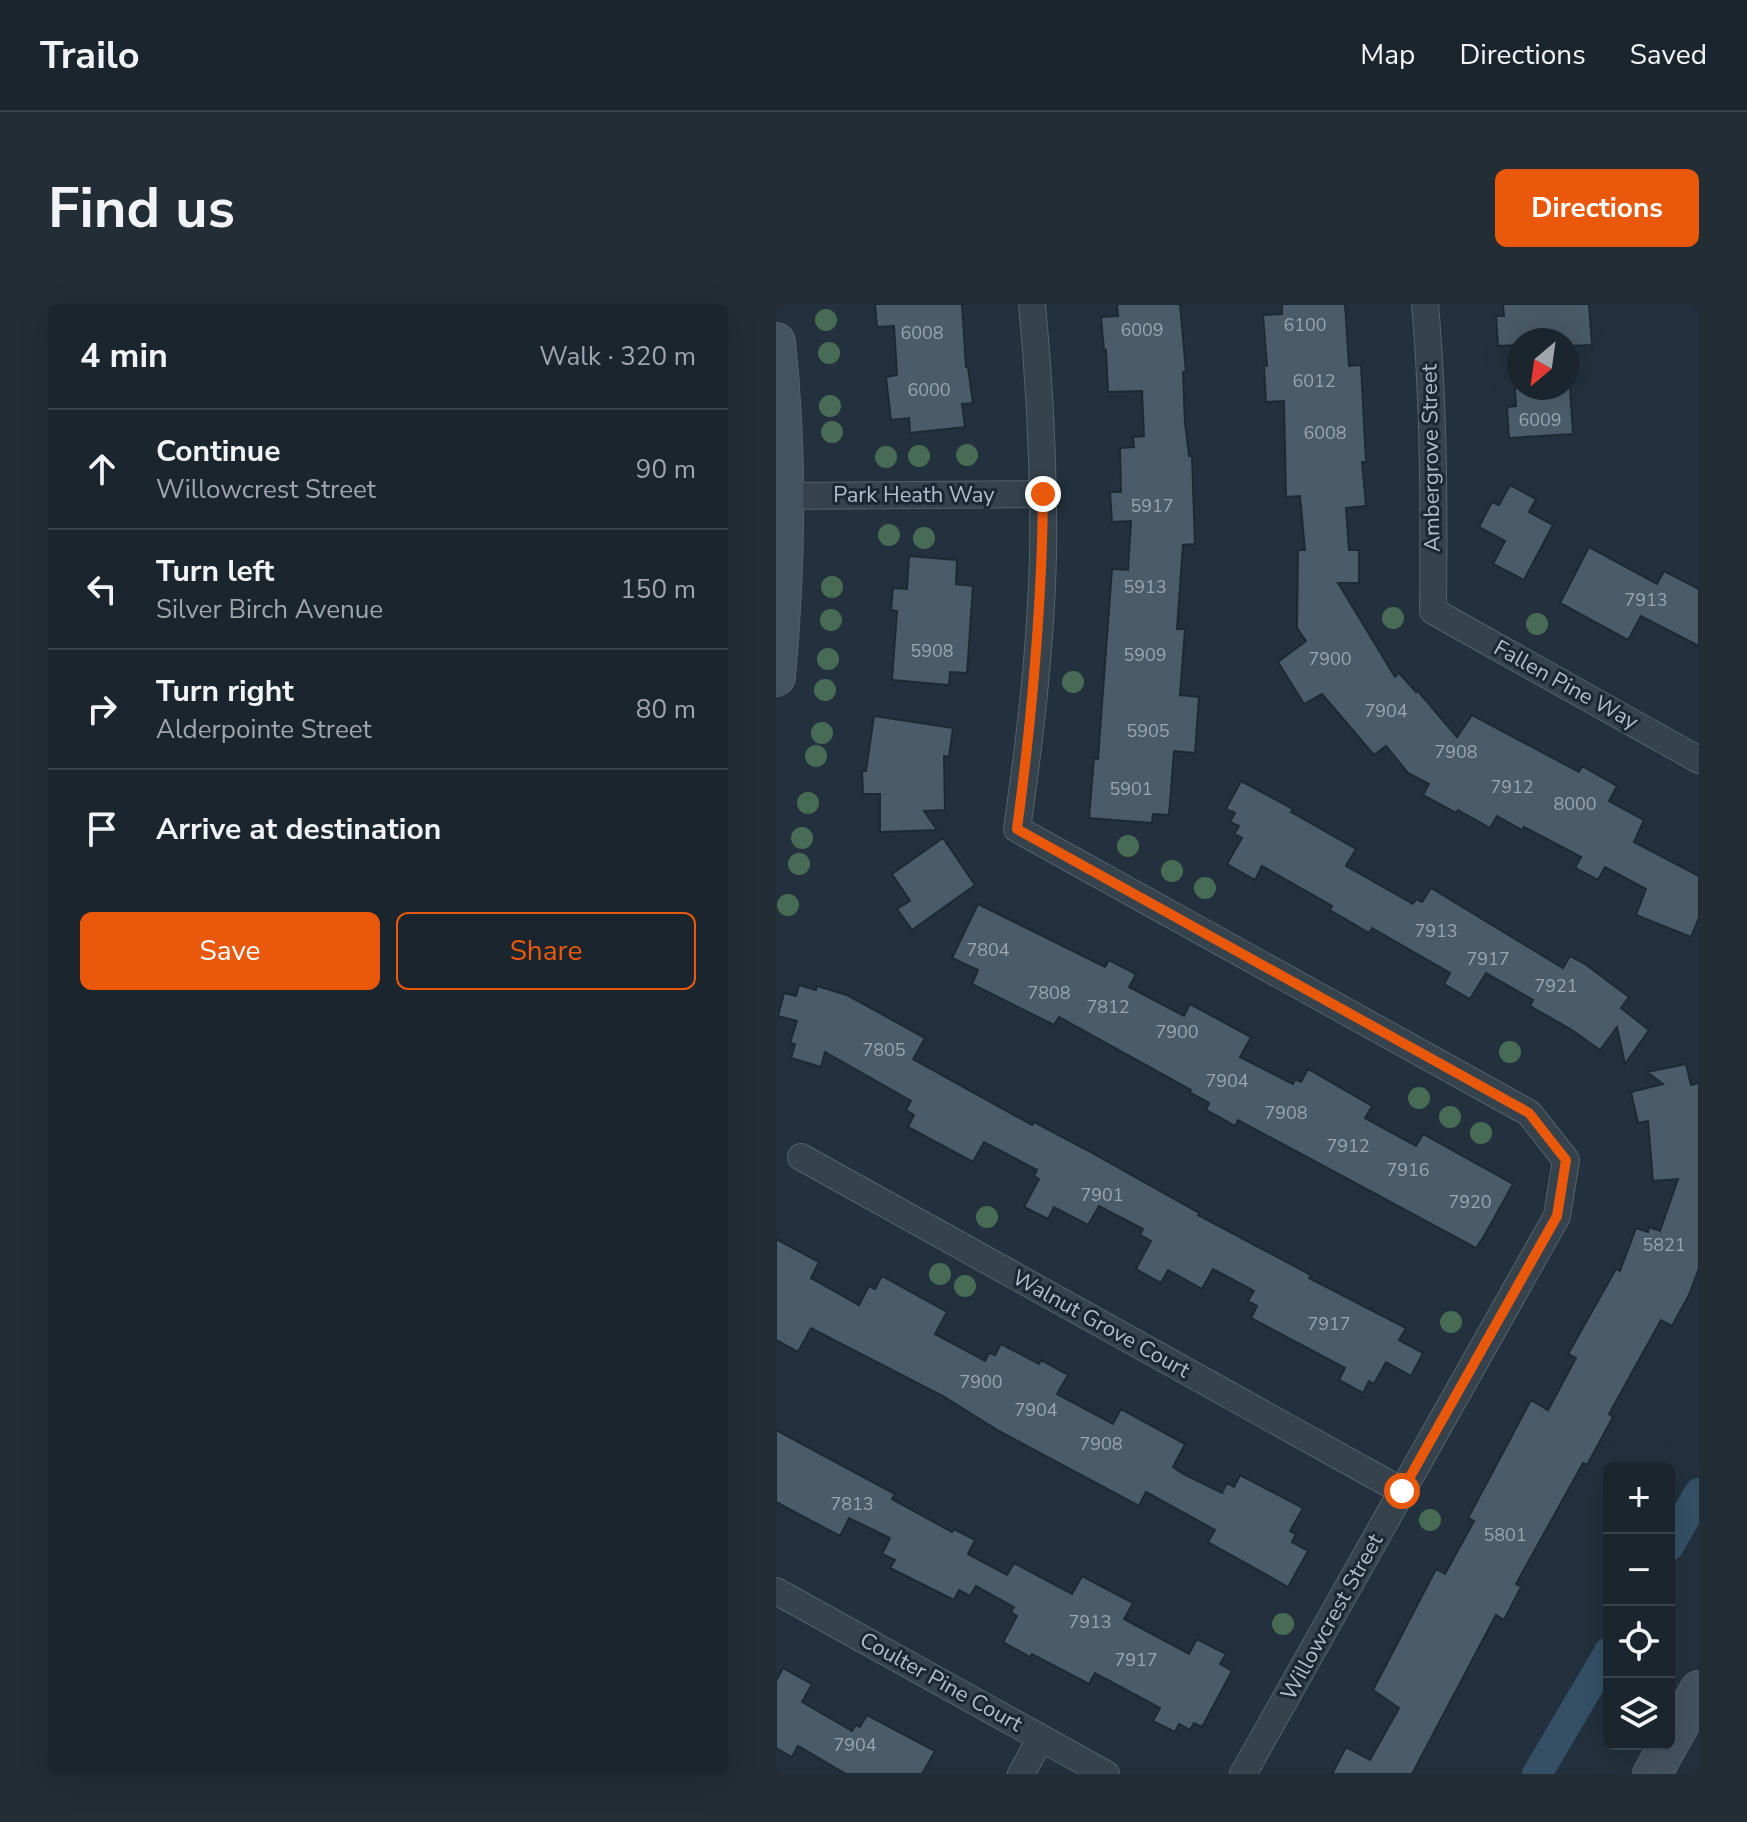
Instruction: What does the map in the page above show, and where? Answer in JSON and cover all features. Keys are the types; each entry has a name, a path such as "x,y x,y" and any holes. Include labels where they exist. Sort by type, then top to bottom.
{"street":[{"path":"1032,304 1040,392 1043,494"},
{"name":"Ambergrove Street","path":"1425,304 1431,366 1435,489 1433,611"},
{"path":"776,342 785,496 782,614 776,677"},
{"name":"Park Heath Way","path":"785,496 1043,494"},
{"name":"Willowcrest Street","path":"1043,494 1040,626 1031,728 1017,829 1529,1113 1566,1160 1557,1216 1243,1774"},
{"name":"Fallen Pine Way","path":"1433,611 1699,760"},
{"name":"Walnut Grove Court","path":"801,1157 1402,1491"},
{"name":"Coulter Pine Court","path":"776,1591 1106,1774"},
{"path":"1675,1733 1699,1690"},
{"path":"1021,1774 1041,1738"},
{"path":"1652,1774 1666,1750"}],"building":[{"path":"875,304 962,304 966,367 973,403 962,404 965,427 910,433 909,418 891,420 886,377 897,375 894,326 877,327"},
{"path":"1117,304 1180,304 1186,372 1183,372 1185,423 1189,456 1192,456 1195,544 1183,545 1177,629 1185,629 1180,695 1199,697 1195,753 1174,751 1169,815 1153,814 1152,823 1089,818 1094,758 1098,759 1112,569 1128,570 1131,521 1112,522 1110,492 1121,492 1120,448 1134,447 1133,437 1144,436 1142,391 1108,392 1101,317 1118,316"},
{"path":"1282,304 1345,304 1349,366 1361,365 1366,462 1362,462 1366,506 1346,508 1349,550 1359,550 1359,583 1338,583 1395,677 1399,673 1417,690 1457,737 1472,715 1579,772 1582,766 1617,786 1609,801 1644,820 1634,842 1699,876 1699,918 1691,937 1636,915 1646,889 1605,867 1598,880 1575,868 1581,857 1497,816 1490,828 1458,810 1456,813 1423,795 1429,784 1408,773 1386,746 1374,755 1322,694 1304,704 1278,662 1306,641 1297,628 1298,550 1305,550 1300,496 1286,497 1284,401 1266,402 1263,315 1282,314"},
{"path":"1503,304 1589,304 1592,345 1579,346 1579,328 1507,328 1507,346 1498,346 1496,316 1504,316"},
{"path":"1516,400 1571,400 1573,434 1509,438 1507,407 1516,406"},
{"path":"1510,485 1536,499 1529,512 1553,525 1524,580 1493,564 1505,541 1479,527 1492,502 1499,505"},
{"path":"1589,547 1657,584 1664,571 1699,589 1699,646 1641,616 1628,640 1560,603"},
{"path":"909,556 957,560 956,584 973,586 967,673 950,672 949,685 892,680 897,611 891,610 893,588 907,589"},
{"path":"874,716 953,728 949,757 944,756 945,810 924,811 937,830 880,832 880,794 863,794 862,771 866,771"},
{"path":"1241,781 1356,849 1346,866 1413,904 1416,899 1422,902 1431,888 1563,968 1570,956 1585,964 1629,997 1621,1008 1649,1030 1625,1064 1617,1027 1600,1050 1530,1006 1533,1000 1486,973 1470,999 1444,984 1450,973 1372,928 1369,933 1330,910 1332,906 1262,866 1255,880 1227,864 1242,838 1234,834 1239,826 1230,822 1235,813 1226,809"},
{"path":"943,838 975,885 912,930 897,909 910,901 892,874"},
{"path":"978,904 1105,967 1109,960 1136,974 1129,987 1184,1016 1190,1004 1251,1037 1240,1057 1293,1084 1295,1079 1301,1082 1308,1069 1372,1106 1365,1118 1416,1146 1423,1134 1513,1184 1476,1248 1238,1120 1235,1126 1206,1110 1209,1103 1189,1092 1191,1090 1059,1017 1054,1025 972,984 978,970 952,958"},
{"path":"799,985 816,990 817,986 847,995 925,1038 913,1059 1032,1125 1034,1122 1085,1149 1198,1215 1311,1275 1309,1278 1406,1328 1399,1340 1423,1353 1411,1376 1386,1362 1374,1384 1369,1381 1363,1393 1339,1380 1345,1368 1251,1318 1257,1306 1248,1301 1254,1291 1213,1269 1202,1289 1168,1270 1161,1283 1136,1269 1151,1241 1140,1235 1143,1229 1099,1206 1088,1225 1054,1207 1048,1219 1024,1207 1039,1179 1034,1176 1037,1170 984,1142 973,1162 908,1127 914,1115 906,1110 911,1101 825,1052 821,1067 791,1058 795,1044 790,1043 797,1021 778,1016 784,993 796,996"},
{"path":"1686,1064 1691,1085 1699,1083 1699,1268 1689,1295 1672,1326 1661,1320 1609,1414 1613,1417 1587,1465 1583,1463 1516,1584 1521,1587 1504,1620 1496,1615 1412,1774 1332,1774 1346,1747 1370,1760 1399,1708 1373,1690 1436,1569 1445,1574 1474,1521 1468,1518 1531,1400 1548,1410 1576,1358 1568,1354 1616,1269 1620,1271 1636,1228 1648,1232 1649,1227 1660,1231 1678,1179 1653,1181 1648,1121 1638,1123 1631,1092 1663,1084 1647,1072"},
{"path":"776,1239 819,1262 811,1278 859,1305 869,1286 875,1289 882,1276 947,1312 935,1334 985,1361 989,1353 995,1355 1001,1344 1068,1375 1057,1394 1113,1424 1121,1409 1185,1444 1173,1467 1183,1474 1222,1493 1227,1483 1234,1487 1240,1475 1303,1508 1290,1531 1296,1534 1292,1542 1308,1551 1288,1587 1208,1542 1215,1530 1146,1492 1139,1506 999,1431 943,1396 811,1328 798,1352 776,1340"},
{"path":"776,1430 895,1494 892,1499 952,1532 954,1529 975,1540 968,1554 1007,1575 1014,1563 1072,1594 1082,1576 1133,1603 1124,1619 1189,1654 1197,1639 1226,1654 1220,1664 1232,1671 1202,1727 1194,1723 1190,1730 1179,1724 1175,1732 1153,1721 1160,1708 1095,1673 1089,1684 1003,1642 1017,1616 1011,1612 1014,1607 976,1586 970,1596 959,1590 954,1600 890,1568 895,1560 882,1554 890,1538 849,1518 840,1536 776,1502"},
{"path":"783,1668 812,1684 802,1702 852,1731 856,1725 860,1727 867,1715 935,1751 922,1774 846,1774 798,1746 792,1757 776,1748 776,1681"}],"waterway":[{"path":"1675,1535 1699,1493"},
{"path":"1537,1774 1603,1662"}],"route":[{"path":"1043,494 1040,626 1031,728 1017,829 1529,1113 1566,1160 1557,1216 1402,1491"}]}
